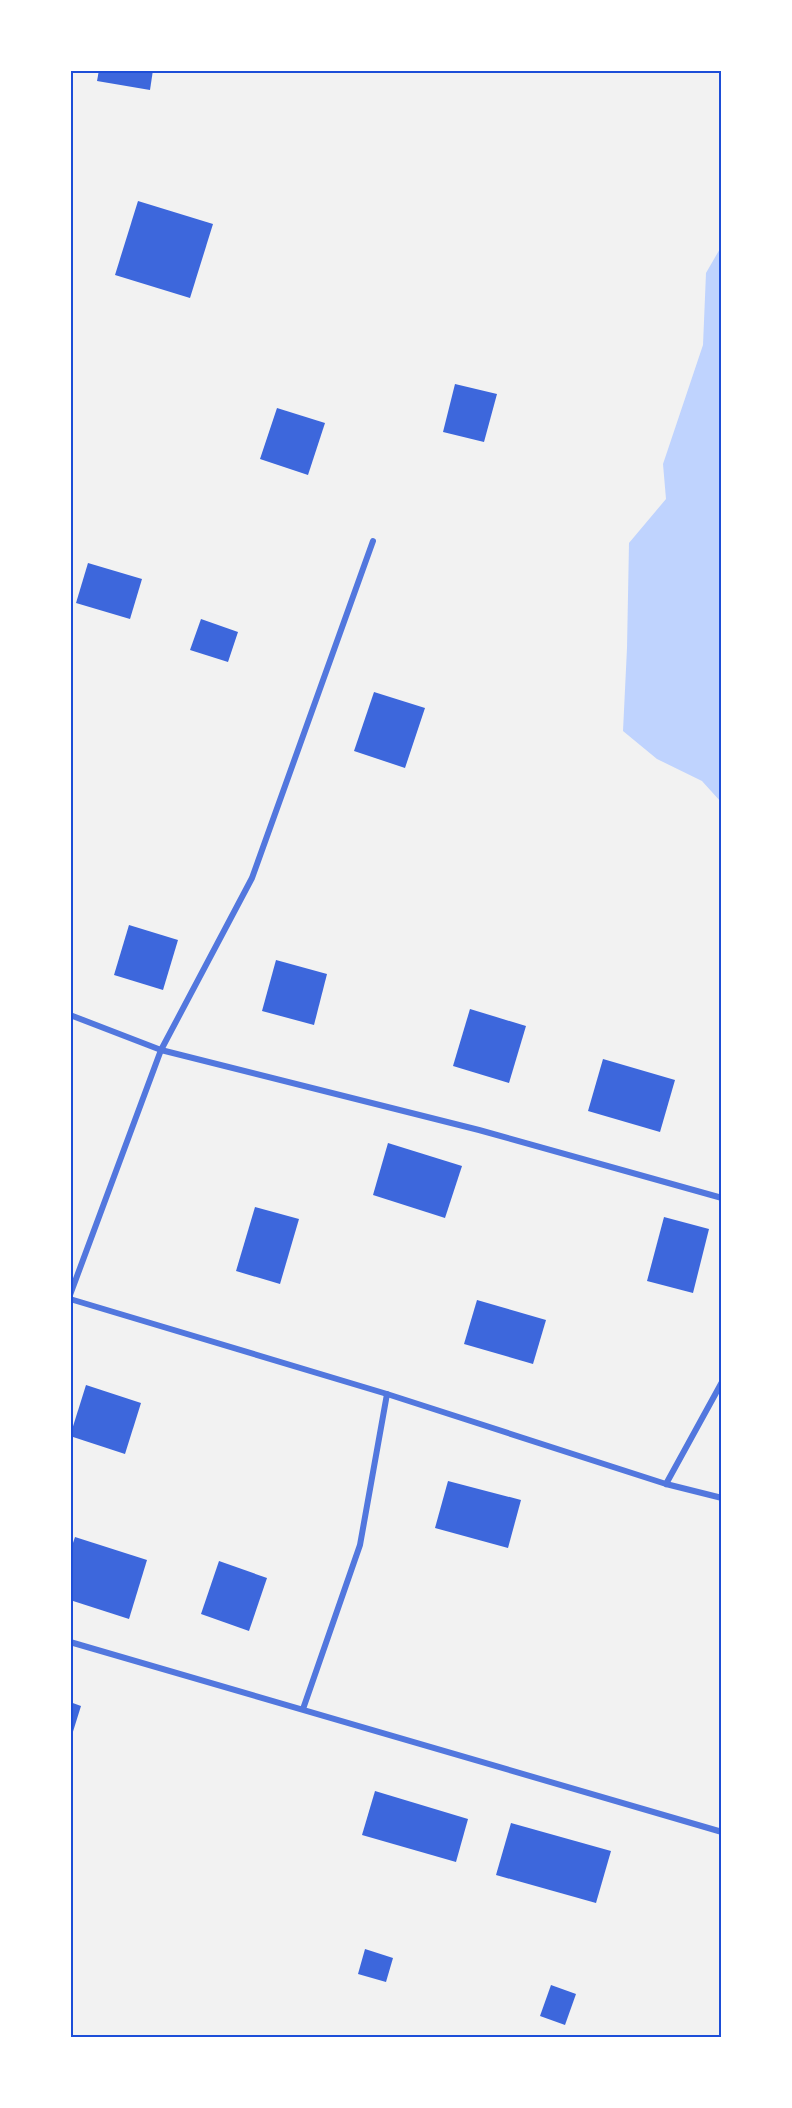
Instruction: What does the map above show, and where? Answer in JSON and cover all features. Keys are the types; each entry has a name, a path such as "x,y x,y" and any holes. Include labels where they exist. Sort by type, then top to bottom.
{"street":[{"path":"373,541 252,878 161,1050 70,1297 387,1394 666,1484 722,1498"},
{"path":"70,1015 161,1050 479,1130 722,1197"},
{"path":"666,1484 722,1382"},
{"path":"303,1709 360,1545 387,1394"},
{"path":"70,1642 722,1832"}],"water":[{"path":"721,247 721,802 702,781 657,759 623,731 629,543 666,499 663,464 703,345 706,273"}],"building":[{"path":"99,70 153,70 150,90 97,81"},
{"path":"138,201 213,224 190,298 115,275"},
{"path":"455,384 497,394 484,442 443,432"},
{"path":"277,408 325,423 308,475 260,459"},
{"path":"88,563 142,579 130,619 76,603"},
{"path":"201,619 238,632 228,662 190,650"},
{"path":"374,692 425,708 405,768 354,751"},
{"path":"129,925 178,940 163,990 114,975"},
{"path":"276,960 327,974 314,1025 262,1011"},
{"path":"470,1009 526,1026 509,1083 453,1066"},
{"path":"603,1059 675,1080 660,1132 588,1111"},
{"path":"388,1143 462,1166 445,1218 373,1195"},
{"path":"255,1207 299,1219 280,1284 236,1271"},
{"path":"664,1217 709,1229 693,1293 647,1281"},
{"path":"477,1300 546,1320 533,1364 464,1344"},
{"path":"86,1385 141,1403 125,1454 70,1436"},
{"path":"448,1481 521,1500 508,1548 435,1528"},
{"path":"75,1537 147,1560 129,1619 70,1600 70,1552"},
{"path":"219,1561 267,1578 249,1631 201,1614"},
{"path":"70,1702 81,1706 71,1738 70,1738"},
{"path":"375,1791 468,1819 456,1862 362,1835"},
{"path":"511,1823 611,1851 596,1903 496,1875"},
{"path":"365,1949 393,1958 386,1982 358,1974"},
{"path":"551,1985 576,1994 565,2025 540,2016"}]}
